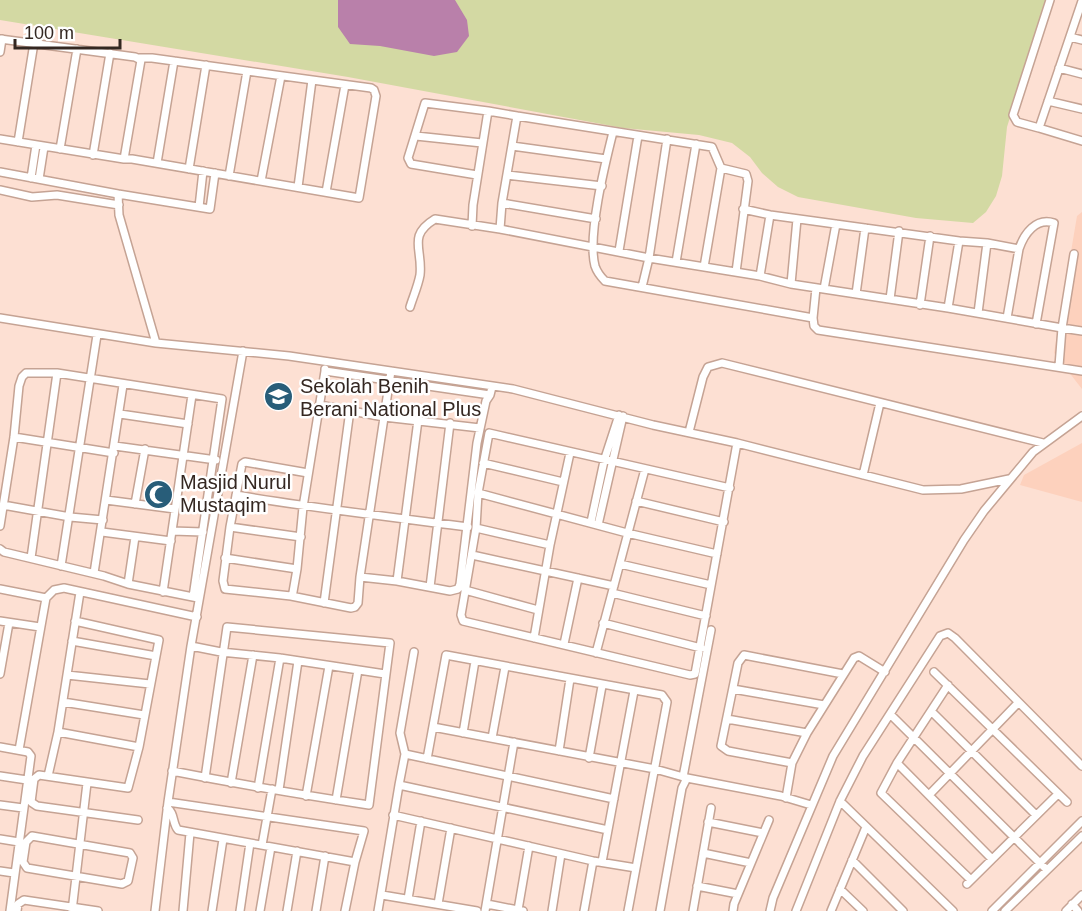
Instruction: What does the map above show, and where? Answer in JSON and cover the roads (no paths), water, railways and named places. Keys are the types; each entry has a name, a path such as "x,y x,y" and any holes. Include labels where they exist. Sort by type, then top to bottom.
{"street":[{"path":"1050,0 1013,115 1017,122 1082,141"},
{"path":"1039,128 1082,1"},
{"path":"1074,25 1082,26"},
{"path":"1070,37 1082,40"},
{"path":"0,52 1,39 371,88 376,96 359,198 0,139"},
{"path":"18,142 34,43"},
{"path":"60,149 77,49"},
{"path":"93,155 110,53"},
{"path":"124,159 141,63 139,58"},
{"path":"157,163 174,61"},
{"path":"189,169 206,65"},
{"path":"1059,68 1082,74"},
{"path":"229,176 247,71"},
{"path":"261,181 281,76"},
{"path":"298,187 312,80"},
{"path":"326,192 345,85"},
{"path":"1048,101 1082,109"},
{"path":"477,175 411,164 408,158 425,103 667,139 713,149 721,168 704,267"},
{"path":"472,226 477,175 488,111"},
{"path":"500,230 502,203 517,116"},
{"path":"613,132 606,159 592,247 595,268 605,281 813,318"},
{"path":"416,136 482,143"},
{"path":"619,251 638,136"},
{"path":"642,287 649,258 667,139"},
{"path":"676,262 696,144"},
{"path":"35,178 40,146"},
{"path":"512,146 606,159"},
{"path":"721,168 746,174 748,181 736,272"},
{"path":"199,207 203,171"},
{"path":"0,172 210,209 215,173"},
{"path":"507,175 602,186"},
{"path":"0,190 32,197 57,195 118,206"},
{"path":"118,194 119,215 156,343"},
{"path":"502,203 596,219"},
{"path":"743,209 797,219 1019,249"},
{"path":"760,276 770,215"},
{"path":"410,307 420,275 417,239 423,226 435,219 760,276 791,284 1082,331"},
{"path":"791,284 797,219"},
{"path":"1007,318 1022,240 1033,227 1042,222 1054,223 1036,324"},
{"path":"836,224 813,318 814,326 818,330 1082,370"},
{"path":"856,294 865,228"},
{"path":"890,299 899,231"},
{"path":"920,305 930,236"},
{"path":"948,308 959,241"},
{"path":"978,313 987,243"},
{"path":"1059,366 1062,328 1074,254"},
{"path":"0,318 156,343 325,361 513,390 923,490 961,489 1009,479"},
{"path":"62,566 97,334"},
{"path":"197,598 243,351"},
{"path":"292,592 325,361"},
{"path":"689,432 703,377 708,368 722,363 1043,443"},
{"path":"325,371 490,395"},
{"path":"308,473 245,462 241,468 225,558 223,581 225,589 291,596 351,608 356,607 391,371"},
{"path":"0,526 14,437 19,386 22,377 27,372 57,373 222,399 203,532 197,617 167,805 155,911"},
{"path":"31,558 57,373"},
{"path":"94,573 115,449 123,384"},
{"path":"360,577 450,591 458,589 480,428 486,401 492,387"},
{"path":"163,592 192,395"},
{"path":"863,475 880,403"},
{"path":"319,405 384,417 480,428"},
{"path":"324,603 350,410"},
{"path":"120,414 188,424"},
{"path":"595,523 604,461 621,416"},
{"path":"595,523 614,463 621,416"},
{"path":"770,911 773,898 833,756 964,540 1009,479 1043,443 1082,416"},
{"path":"397,581 418,420"},
{"path":"430,587 450,423"},
{"path":"730,488 489,434 478,493 476,528 461,615 463,621 690,675 695,674 724,522 730,488 737,443"},
{"path":"14,437 80,448 146,449 224,460"},
{"path":"135,504 146,449"},
{"path":"534,638 556,513 570,453"},
{"path":"483,463 563,482"},
{"path":"596,652 645,469"},
{"path":"478,493 627,533 717,554"},
{"path":"236,495 303,507 337,509 468,527"},
{"path":"106,500 175,509"},
{"path":"636,501 724,522"},
{"path":"3,505 70,517 103,520"},
{"path":"230,527 301,537"},
{"path":"476,528 550,545"},
{"path":"172,531 203,532"},
{"path":"102,532 171,541"},
{"path":"128,584 135,537"},
{"path":"0,549 4,552 94,573 128,584 197,598"},
{"path":"472,555 578,578 706,616"},
{"path":"225,558 297,569"},
{"path":"620,564 711,585"},
{"path":"564,644 578,578"},
{"path":"19,750 46,598 58,588 197,617"},
{"path":"0,589 46,598"},
{"path":"465,590 538,610"},
{"path":"48,776 58,732 80,592"},
{"path":"0,621 40,627"},
{"path":"75,621 159,640 139,747 128,788 39,775 34,777 30,799 32,804 37,806 138,820"},
{"path":"0,674 9,623"},
{"path":"603,623 701,648"},
{"path":"172,771 205,778 258,788 369,805 390,643 227,627 205,778"},
{"path":"660,911 711,630"},
{"path":"796,911 840,801 863,756 940,636 948,633 955,638 1082,766"},
{"path":"72,641 156,656"},
{"path":"191,646 385,674"},
{"path":"378,911 405,754 400,733 414,652"},
{"path":"231,783 253,655"},
{"path":"427,759 446,655 602,686 662,695 667,702 628,911"},
{"path":"792,763 724,749 721,746 738,663 744,655 843,674"},
{"path":"786,798 792,763 807,733 854,658 859,656 885,672"},
{"path":"258,788 280,658"},
{"path":"262,845 275,790 298,661"},
{"path":"463,733 475,661"},
{"path":"306,796 329,666"},
{"path":"492,738 505,667"},
{"path":"336,800 358,670"},
{"path":"934,672 1067,802"},
{"path":"67,675 150,684"},
{"path":"559,751 570,679"},
{"path":"948,685 897,763 881,793 969,882 1058,794"},
{"path":"589,758 602,686"},
{"path":"733,688 824,705"},
{"path":"602,862 634,691"},
{"path":"63,702 144,715"},
{"path":"929,795 1018,703"},
{"path":"931,711 1036,815"},
{"path":"890,714 1047,870"},
{"path":"727,719 807,733"},
{"path":"433,727 655,769 685,778 811,805"},
{"path":"58,732 139,747"},
{"path":"514,742 486,908 520,910 530,846"},
{"path":"0,747 19,750 31,756 10,907 0,902"},
{"path":"405,754 614,799"},
{"path":"897,763 992,859"},
{"path":"0,776 27,780"},
{"path":"72,909 87,783"},
{"path":"399,785 608,830"},
{"path":"840,801 948,909"},
{"path":"0,805 23,808"},
{"path":"167,805 364,831 345,911"},
{"path":"167,805 172,812 174,826 178,830 355,862"},
{"path":"693,911 711,808"},
{"path":"393,814 561,854 636,868"},
{"path":"733,911 768,820"},
{"path":"408,899 422,821"},
{"path":"708,822 763,833"},
{"path":"993,911 1082,822"},
{"path":"831,911 866,827"},
{"path":"438,904 452,828"},
{"path":"183,911 190,833"},
{"path":"1005,911 1082,836"},
{"path":"30,837 80,844 128,852 133,858 129,879 124,884 31,869 25,867 23,862 26,842 30,837"},
{"path":"212,911 223,838"},
{"path":"0,839 19,842"},
{"path":"240,911 250,843"},
{"path":"260,911 271,847"},
{"path":"287,911 297,851"},
{"path":"703,853 751,863"},
{"path":"552,911 561,854"},
{"path":"316,911 325,856"},
{"path":"852,860 903,911"},
{"path":"584,911 593,861"},
{"path":"0,871 14,873"},
{"path":"697,886 738,894"},
{"path":"840,889 862,911"},
{"path":"382,895 477,911"},
{"path":"1066,911 1082,895"},
{"path":"17,911 18,904 24,900 72,909 98,911"},
{"path":"1072,904 1078,911"}],"place":[{"name":"Sekolah Benih Berani National Plus","path":"279,397"},
{"name":"Masjid Nurul Mustaqim","path":"159,494"}]}
